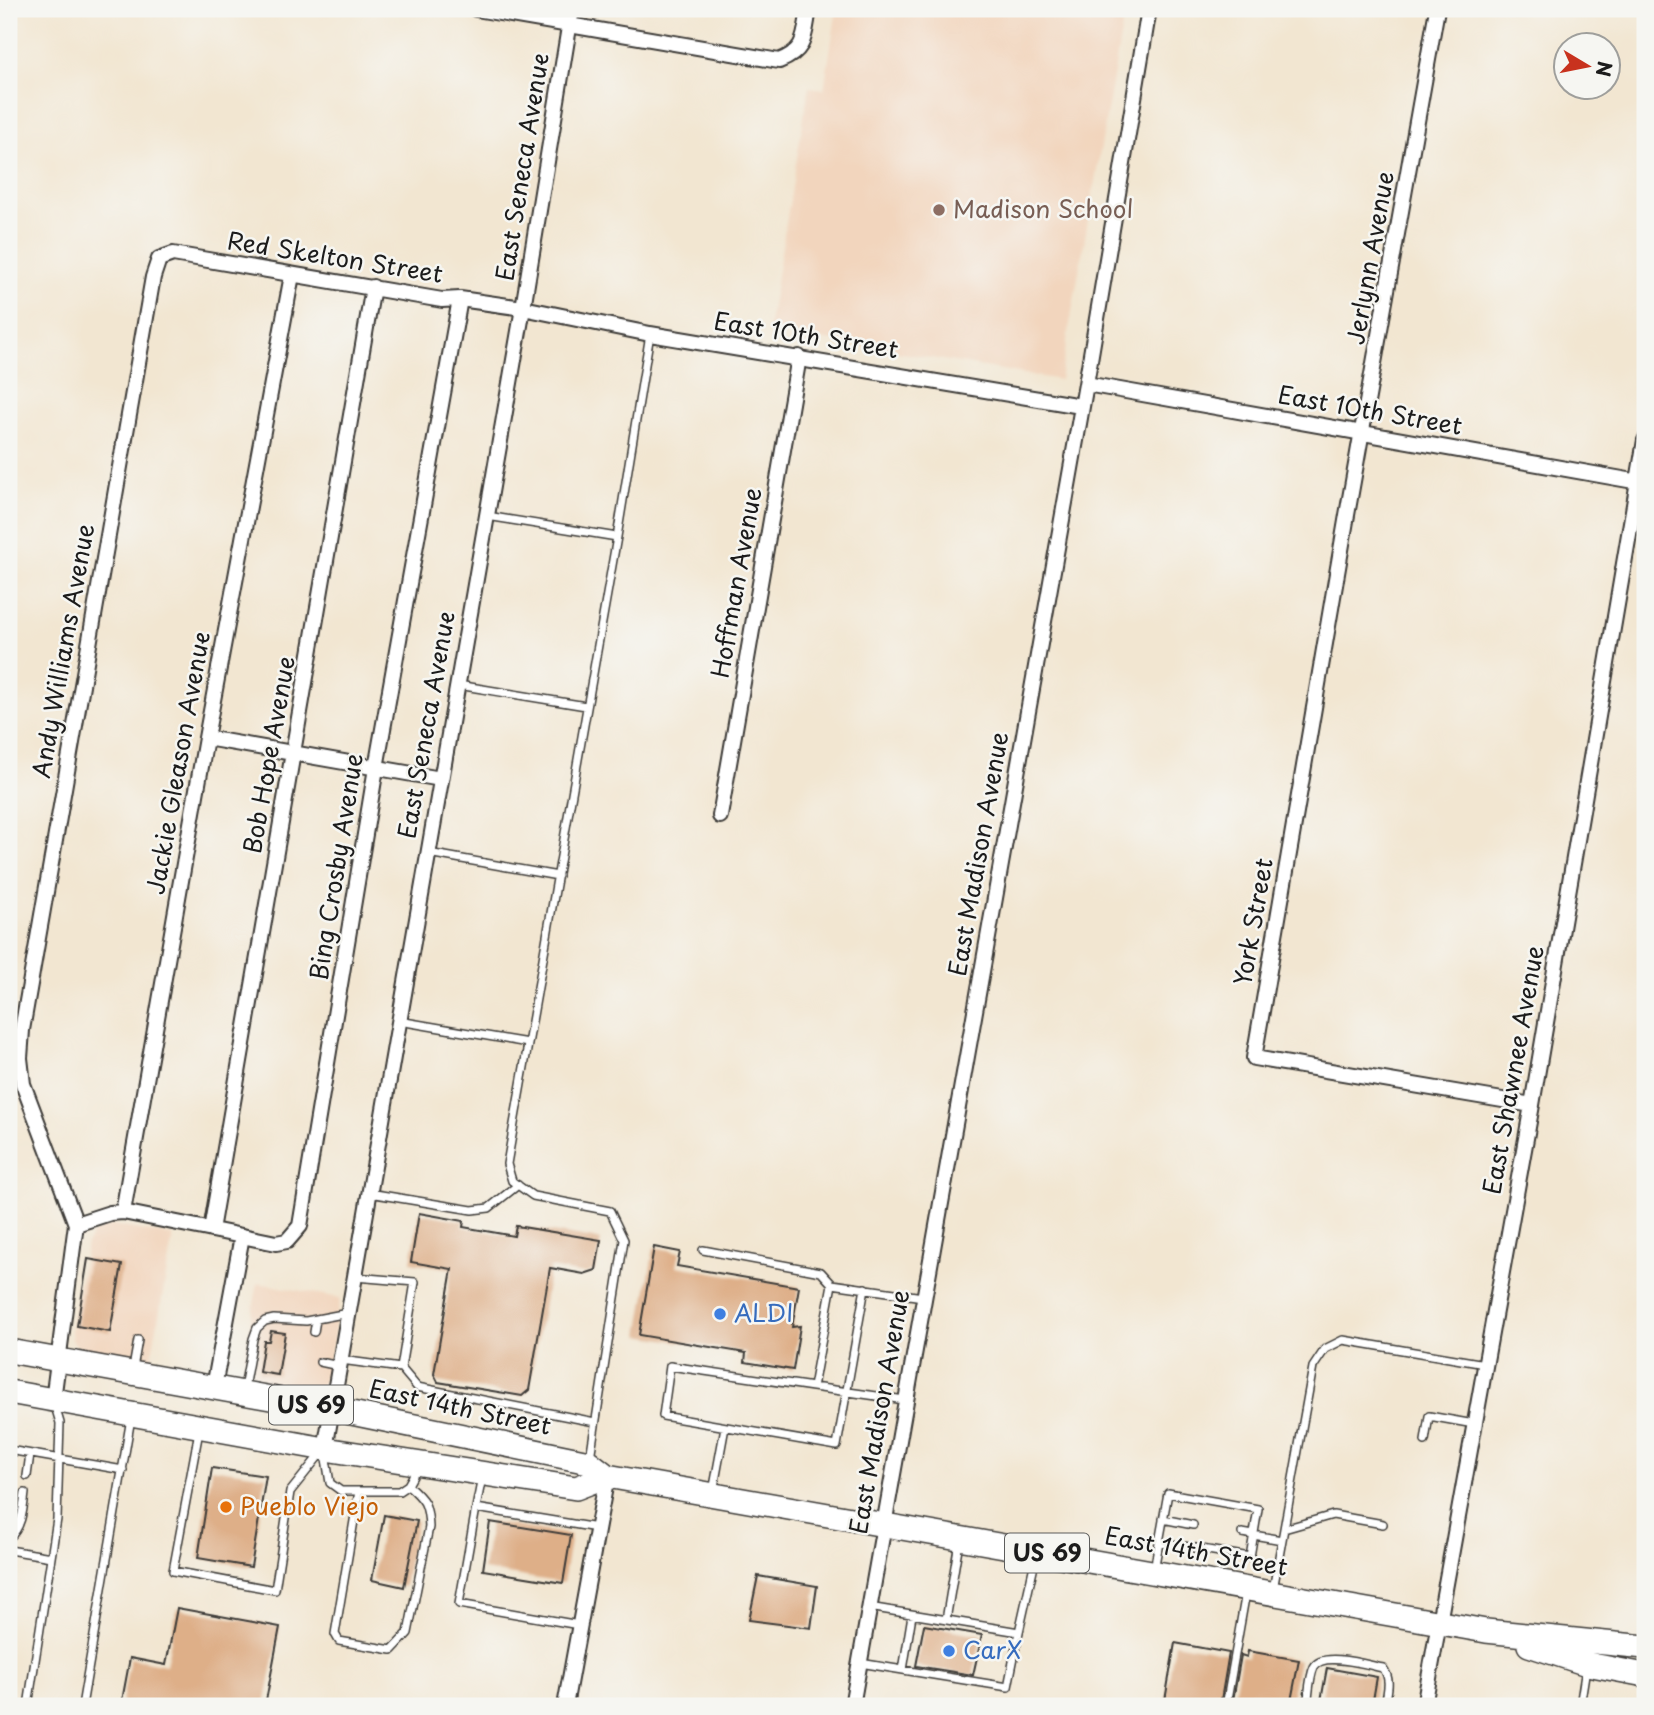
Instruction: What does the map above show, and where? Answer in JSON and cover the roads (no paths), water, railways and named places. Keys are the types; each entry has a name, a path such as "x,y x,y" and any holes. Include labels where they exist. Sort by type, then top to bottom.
{"main road":[{"name":"East 14th Street","path":"9,1350 332,1409 589,1461 607,1476 1486,1631 1645,1647"},
{"name":"East 14th Street","path":"9,1392 325,1449 576,1488 607,1476"},
{"name":"East 14th Street","path":"1486,1631 1587,1664 1645,1675"}],"street":[{"path":"476,9 779,61 795,55 803,41 809,9"},
{"name":"East Seneca Avenue","path":"325,1449 523,308 572,9"},
{"name":"East Madison Avenue","path":"852,1706 1086,384 1149,9"},
{"name":"Jerlynn Avenue","path":"1347,515 1437,9"},
{"name":"Red Skelton Street","path":"153,277 159,259 173,254 442,300 460,299 523,308"},
{"name":"Jackie Gleason Avenue","path":"123,1212 206,737 292,275"},
{"name":"Andy Williams Avenue","path":"53,1400 76,1224 23,1084 20,1058 22,1030 153,277"},
{"name":"Bob Hope Avenue","path":"211,1230 373,287"},
{"name":"Bing Crosby Avenue","path":"123,1212 276,1243 287,1241 300,1226 376,768 460,299"},
{"name":"East 10th Street","path":"523,308 650,334 1081,406"},
{"name":"Hoffman Avenue","path":"720,816 799,357"},
{"name":"East 10th Street","path":"1086,384 1641,482"},
{"name":"East Shawnee Avenue","path":"1424,1706 1641,482 1645,440"},
{"name":"York Street","path":"1347,515 1254,1058 1532,1104"},
{"path":"206,737 441,779"},
{"path":"76,1224 110,1213 123,1212"},
{"path":"214,1387 242,1236"},
{"path":"565,1706 607,1476"}],"lane":[{"path":"589,1461 624,1240 610,1211 533,1196 512,1181 507,1164 650,334"},
{"path":"487,516 617,537"},
{"path":"457,685 586,706"},
{"path":"428,853 558,876"},
{"path":"399,1021 528,1042"},
{"path":"369,1193 472,1210 489,1208 518,1185"},
{"path":"703,1250 821,1272 832,1284 923,1297"},
{"path":"355,1277 415,1282 401,1368"},
{"path":"813,1387 832,1284"},
{"path":"865,1288 846,1392 837,1446 663,1416 670,1366 846,1392 905,1400"},
{"path":"243,1393 253,1339 257,1328 265,1321 316,1320 348,1313"},
{"path":"314,1332 316,1320"},
{"path":"132,1373 138,1340"},
{"path":"1272,1592 1313,1367 1325,1349 1343,1340 1485,1364"},
{"path":"320,1362 401,1368 417,1387 595,1422"},
{"path":"28,1706 57,1519 60,1423 53,1400"},
{"path":"82,1706 132,1414"},
{"path":"1424,1441 1429,1416 1474,1424"},
{"path":"200,1426 173,1571 275,1590 290,1492 325,1449"},
{"path":"712,1495 725,1427"},
{"path":"325,1449 330,1483 341,1491 399,1491 408,1485 413,1476 415,1462"},
{"path":"9,1450 123,1470"},
{"path":"27,1476 30,1454"},
{"path":"483,1473 459,1604 579,1625"},
{"path":"359,1491 335,1634 339,1642 392,1650 408,1633 429,1527 429,1510 424,1500 408,1485"},
{"path":"9,1538 22,1519 25,1493"},
{"path":"1154,1572 1159,1542 1163,1519 1168,1493 1258,1509 1250,1557 1159,1542"},
{"path":"476,1508 597,1528"},
{"path":"1284,1529 1333,1515 1383,1524"},
{"path":"1163,1519 1193,1525"},
{"path":"1242,1533 1282,1540"},
{"path":"946,1620 960,1538"},
{"path":"9,1550 51,1557"},
{"path":"860,1663 1008,1688 1037,1551"},
{"path":"1226,1706 1247,1588"},
{"path":"869,1607 1019,1632"},
{"path":"903,1670 912,1615"},
{"path":"1307,1706 1314,1668 1320,1660 1330,1658 1383,1668 1389,1682 1385,1706"},
{"path":"1580,1706 1587,1664"}],"place":[{"name":"Madison School","path":"939,210"},
{"name":"ALDI","path":"720,1314"},
{"name":"Pueblo Viejo","path":"226,1507"},
{"name":"CarX","path":"949,1651"}]}
